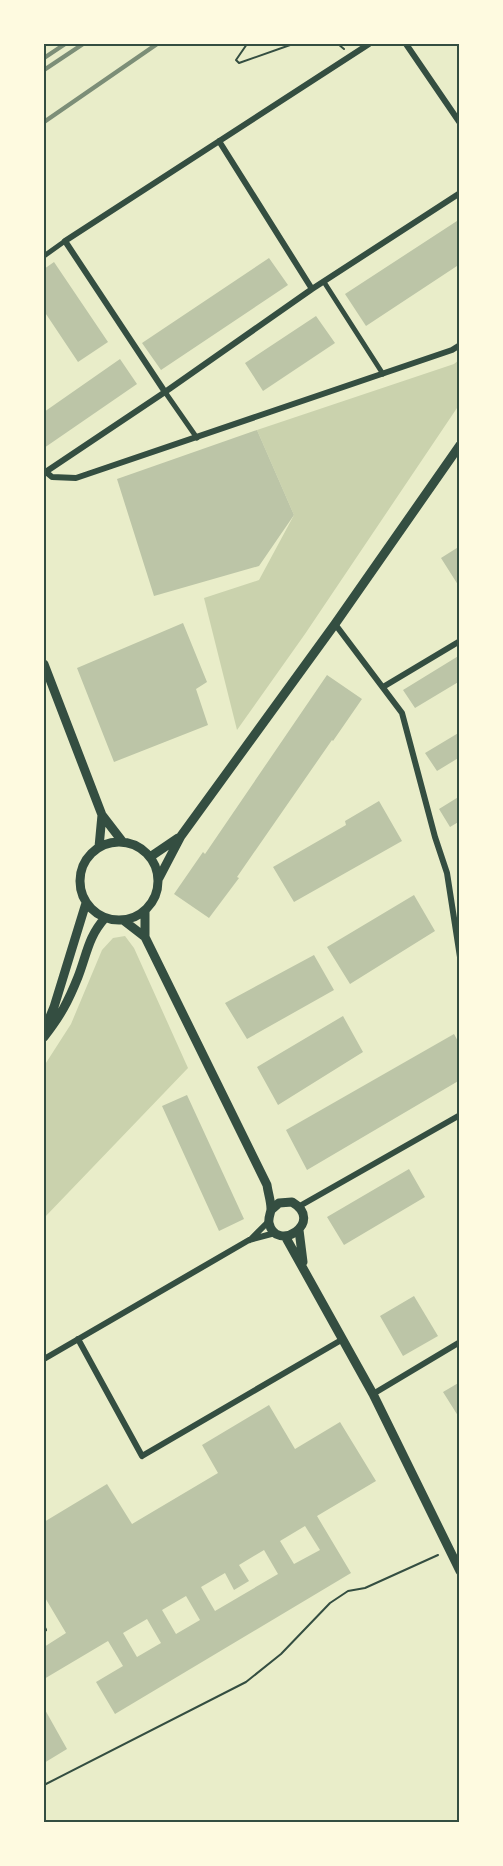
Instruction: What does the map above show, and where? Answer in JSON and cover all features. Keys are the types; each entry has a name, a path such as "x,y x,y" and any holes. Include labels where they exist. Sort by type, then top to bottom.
{"street":[{"path":"44,256 369,44"},
{"path":"406,44 459,123"},
{"path":"219,141 312,289"},
{"path":"459,193 312,289 165,392 45,472 52,477 76,478 383,374 452,350 459,345"},
{"path":"65,242 197,438"},
{"path":"324,282 383,374"},
{"path":"159,878 181,836 335,624 459,445"},
{"path":"335,624 402,713 435,837 447,873 459,957"},
{"path":"383,687 459,640"},
{"path":"44,664 102,815 122,842"},
{"path":"99,847 102,815"},
{"path":"150,857 181,836"},
{"path":"111,842 122,842 142,849 156,867 159,878 158,890 153,902 135,917 123,920 105,918 94,912 86,903 81,891 81,872 89,855 99,847 111,842"},
{"path":"44,1030 54,1008 86,903"},
{"path":"145,911 145,937"},
{"path":"44,1037 62,1013 79,974 89,942 95,929 105,918"},
{"path":"44,1359 249,1240 269,1221 271,1210 267,1185 145,937 123,920"},
{"path":"298,1207 459,1115"},
{"path":"267,1185 284,1202"},
{"path":"271,1210 274,1206 291,1202 301,1211 303,1221 299,1230 304,1268"},
{"path":"269,1221 304,1268 373,1394 459,1571"},
{"path":"249,1240 280,1234 290,1236 299,1230"},
{"path":"78,1339 142,1456 343,1339"},
{"path":"373,1394 459,1342"}],"path":[{"path":"247,44 236,60 239,63 293,44"},
{"path":"44,1785 246,1682 281,1654 330,1603 348,1591 365,1588 449,1550"}],"green space":[{"path":"459,360 459,405 305,634 237,730 204,598 259,580 294,515 257,430 454,364"},
{"path":"125,936 134,948 188,1068 44,1218 44,1066 71,1024 102,950 113,938"}],"building":[{"path":"460,219 460,264 366,326 345,294"},
{"path":"269,258 288,285 161,370 142,343"},
{"path":"54,262 108,342 78,362 44,311 44,269"},
{"path":"316,316 335,343 263,391 245,363"},
{"path":"120,359 137,384 44,448 44,412"},
{"path":"257,430 294,515 259,566 154,596 117,479"},
{"path":"460,546 460,588 441,558"},
{"path":"183,623 207,682 196,689 208,725 114,762 77,668"},
{"path":"460,655 460,681 415,708 403,690"},
{"path":"327,675 362,699 209,918 174,894 203,852 205,854"},
{"path":"460,732 460,757 437,771 425,753"},
{"path":"460,796 460,821 450,827 439,809"},
{"path":"379,801 402,841 294,902 273,867 346,825 345,821"},
{"path":"414,895 435,931 350,984 327,947"},
{"path":"314,955 334,990 247,1039 225,1003"},
{"path":"343,1016 363,1052 278,1105 257,1067"},
{"path":"454,1034 460,1045 460,1080 307,1170 286,1130"},
{"path":"187,1095 244,1219 219,1231 162,1106"},
{"path":"409,1169 425,1197 344,1245 327,1217"},
{"path":"414,1296 438,1336 403,1356 380,1316"},
{"path":"460,1382 460,1419 443,1392"},
{"path":"269,1405 295,1449 340,1422 376,1481 317,1516 351,1573 115,1714 96,1682 123,1666 108,1641 44,1679 44,1647 66,1633 44,1596 44,1522 107,1484 132,1524 218,1473 202,1445","holes":["305,1526 320,1550 294,1564 280,1541","264,1550 278,1574 215,1611 201,1587 225,1573 234,1590 249,1581 239,1565","186,1596 200,1620 176,1634 162,1610","147,1619 161,1643 137,1657 123,1633"]},
{"path":"44,1708 67,1749 44,1763"}],"railway":[{"path":"44,58 65,44"},
{"path":"44,70 83,44"},
{"path":"44,122 157,44"}]}
